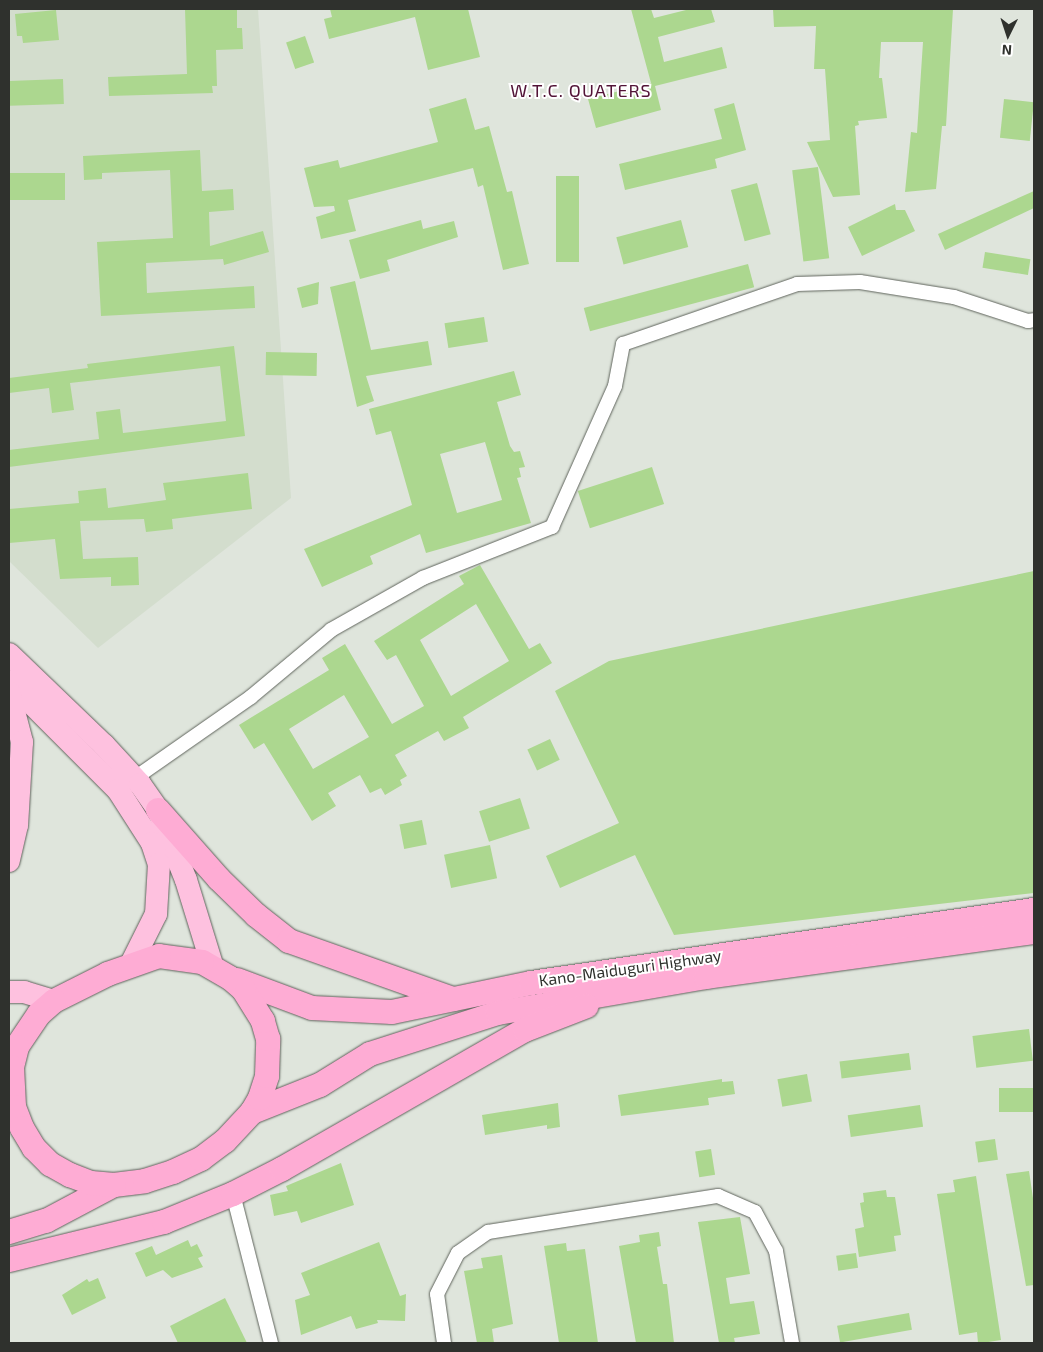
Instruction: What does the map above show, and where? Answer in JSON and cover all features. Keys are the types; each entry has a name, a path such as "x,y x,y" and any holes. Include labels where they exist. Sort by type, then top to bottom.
{"highway":[{"path":"158,810 219,879 256,915 289,941 320,955 457,1001"},
{"name":"Kano-Maiduguri Highway","path":"11,1100 17,1047 38,1014 54,1001 131,964 159,956 182,957 312,1008 392,1012 457,1001 530,983 1034,910"},
{"name":"Kano-Maiduguri Highway","path":"252,1112 320,1085 370,1054 440,1029 550,1002 634,988 1034,932"},
{"path":"11,1100 26,1135 50,1164 92,1182 114,1185 144,1181 173,1172 201,1159 225,1141 252,1112 260,1098 267,1076 268,1039 255,1005 222,973"},
{"path":"9,1260 164,1222 233,1194 282,1169 524,1030 634,988"},
{"path":"9,1232 46,1221 114,1185"}],"main road":[{"path":"9,654 76,715 135,778 158,810 222,973"},
{"path":"9,681 118,790 152,844 159,864 156,914 131,964"},
{"path":"9,692 22,742 17,825 9,861"},
{"path":"9,992 24,992 54,1001"}],"street":[{"path":"135,778 251,697 331,630 423,578 552,527 615,386 622,344 797,284 860,282 954,296 1032,324"},
{"path":"233,1194 271,1343"},
{"path":"444,1343 437,1294 458,1253 488,1232 718,1196 755,1212 776,1251 792,1343"}],"shaded area":[{"path":"9,9 258,9 291,498 98,648 9,561"}],"building":[{"path":"185,9 237,9 237,28 242,28 243,49 216,50 217,86 212,86 213,93 109,96 108,77 187,74"},
{"path":"330,9 468,9 480,57 428,70 415,17 329,39 324,19 332,17"},
{"path":"631,9 651,9 654,18 690,9 711,9 715,22 658,37 664,62 722,47 727,68 655,86 661,110 596,128 588,99 651,83"},
{"path":"773,9 953,9 946,126 942,126 936,189 905,192 911,132 917,133 923,42 881,42 879,78 882,78 887,118 858,121 859,125 855,126 860,195 833,197 807,142 830,140 825,69 814,69 816,26 774,27"},
{"path":"56,10 59,40 23,43 22,36 17,36 15,14"},
{"path":"305,36 314,62 295,69 286,43"},
{"path":"63,79 64,104 10,106 9,81"},
{"path":"466,98 475,130 489,126 507,192 512,191 529,264 503,270 483,185 478,187 473,168 348,200 356,231 321,239 316,217 335,211 334,206 314,207 304,168 338,160 340,168 438,142 429,109"},
{"path":"1004,99 1034,102 1030,141 1000,138"},
{"path":"734,103 746,150 715,159 717,168 625,190 619,164 722,139 714,109"},
{"path":"200,150 202,191 233,189 234,210 209,212 210,246 263,231 269,252 224,265 223,259 146,263 147,293 254,286 255,308 101,316 97,242 173,238 170,170 102,173 102,179 84,180 83,156"},
{"path":"818,167 829,258 803,261 792,170"},
{"path":"9,173 65,173 65,200 9,200"},
{"path":"556,176 579,176 579,262 556,262"},
{"path":"757,183 771,234 745,241 731,190"},
{"path":"1034,191 1034,208 945,250 938,234"},
{"path":"895,204 896,210 905,210 915,231 862,256 848,227"},
{"path":"421,220 423,229 454,221 458,237 387,260 390,271 360,279 349,240"},
{"path":"681,220 688,247 624,264 616,237"},
{"path":"985,252 1030,259 1028,275 982,268"},
{"path":"748,264 754,287 590,331 584,308"},
{"path":"355,281 371,350 428,341 432,365 366,376 374,401 357,407 330,287"},
{"path":"319,282 318,304 302,308 297,288"},
{"path":"484,317 488,342 448,348 444,323"},
{"path":"234,346 245,436 9,467 9,450 99,439 96,412 120,409 123,433 226,421 220,366 70,383 74,410 52,413 49,388 9,393 9,378 88,368 87,364"},
{"path":"266,352 317,353 317,376 266,375"},
{"path":"514,371 521,395 497,402 510,446 514,452 520,451 525,467 519,468 521,477 517,478 531,523 426,553 420,534 370,556 373,564 322,587 304,549 412,505 391,431 376,435 369,409","holes":["485,442 502,500 457,513 440,454"]},
{"path":"652,467 664,504 590,528 578,491"},
{"path":"248,473 252,509 172,519 173,529 146,532 144,519 80,521 83,559 138,557 139,585 111,586 111,577 60,579 55,539 9,543 9,509 79,503 78,491 106,488 108,508 166,500 163,483"},
{"path":"480,565 529,649 540,643 552,663 463,717 469,728 444,741 438,731 395,755 407,776 400,780 402,785 385,795 381,788 370,793 360,775 328,793 336,806 312,821 264,743 254,749 239,725 329,670 322,658 345,644 392,724 424,706 396,655 387,660 374,641 464,584 459,576","holes":["476,604 509,661 451,696 420,640","344,695 369,737 313,769 289,729"]},
{"path":"1034,571 1034,893 674,935 635,855 560,888 546,856 619,823 555,691 609,661"},
{"path":"550,739 560,760 537,770 527,750"},
{"path":"520,798 530,828 489,842 479,811"},
{"path":"422,820 427,845 404,849 399,824"},
{"path":"490,845 497,878 451,888 444,855"},
{"path":"1029,1029 1033,1061 976,1068 972,1036"},
{"path":"909,1053 911,1070 842,1078 840,1062"},
{"path":"807,1074 812,1102 782,1107 777,1079"},
{"path":"722,1079 722,1082 733,1081 735,1094 708,1098 709,1105 621,1116 618,1095"},
{"path":"999,1088 1034,1088 1034,1112 999,1112"},
{"path":"558,1103 560,1127 547,1129 547,1125 485,1135 482,1115"},
{"path":"920,1105 923,1127 851,1137 848,1115"},
{"path":"995,1139 998,1160 978,1163 975,1142"},
{"path":"711,1149 715,1175 699,1177 695,1152"},
{"path":"341,1163 354,1205 301,1223 297,1211 274,1216 270,1195 288,1191 286,1186"},
{"path":"1029,1171 1034,1205 1034,1285 1026,1286 1006,1174"},
{"path":"976,1176 1001,1340 982,1343 978,1343 977,1332 959,1335 937,1194 955,1192 953,1180"},
{"path":"886,1190 887,1197 895,1197 901,1235 894,1236 896,1251 859,1257 855,1229 864,1227 860,1203 864,1202 863,1193"},
{"path":"740,1217 750,1274 726,1278 730,1304 754,1301 760,1334 734,1338 735,1343 719,1343 698,1222"},
{"path":"659,1232 661,1246 657,1247 663,1284 667,1284 674,1343 636,1343 619,1246 640,1242 639,1235"},
{"path":"188,1240 191,1247 197,1244 203,1256 198,1258 203,1267 172,1278 163,1270 146,1277 135,1253 152,1246 156,1255"},
{"path":"379,1242 400,1296 406,1294 405,1321 377,1320 378,1323 356,1329 351,1316 301,1335 295,1300 310,1295 301,1273"},
{"path":"566,1243 567,1251 585,1249 598,1343 559,1343 544,1246"},
{"path":"856,1253 858,1268 838,1271 836,1256"},
{"path":"502,1255 513,1324 492,1329 494,1343 477,1343 464,1271 483,1268 481,1258"},
{"path":"98,1278 106,1298 72,1315 62,1295 87,1279 89,1282"},
{"path":"225,1298 247,1343 178,1343 170,1326"},
{"path":"909,1313 912,1330 840,1342 837,1326"}],"district":[{"name":"W.T.C. QUATERS","path":"581,90"}]}
